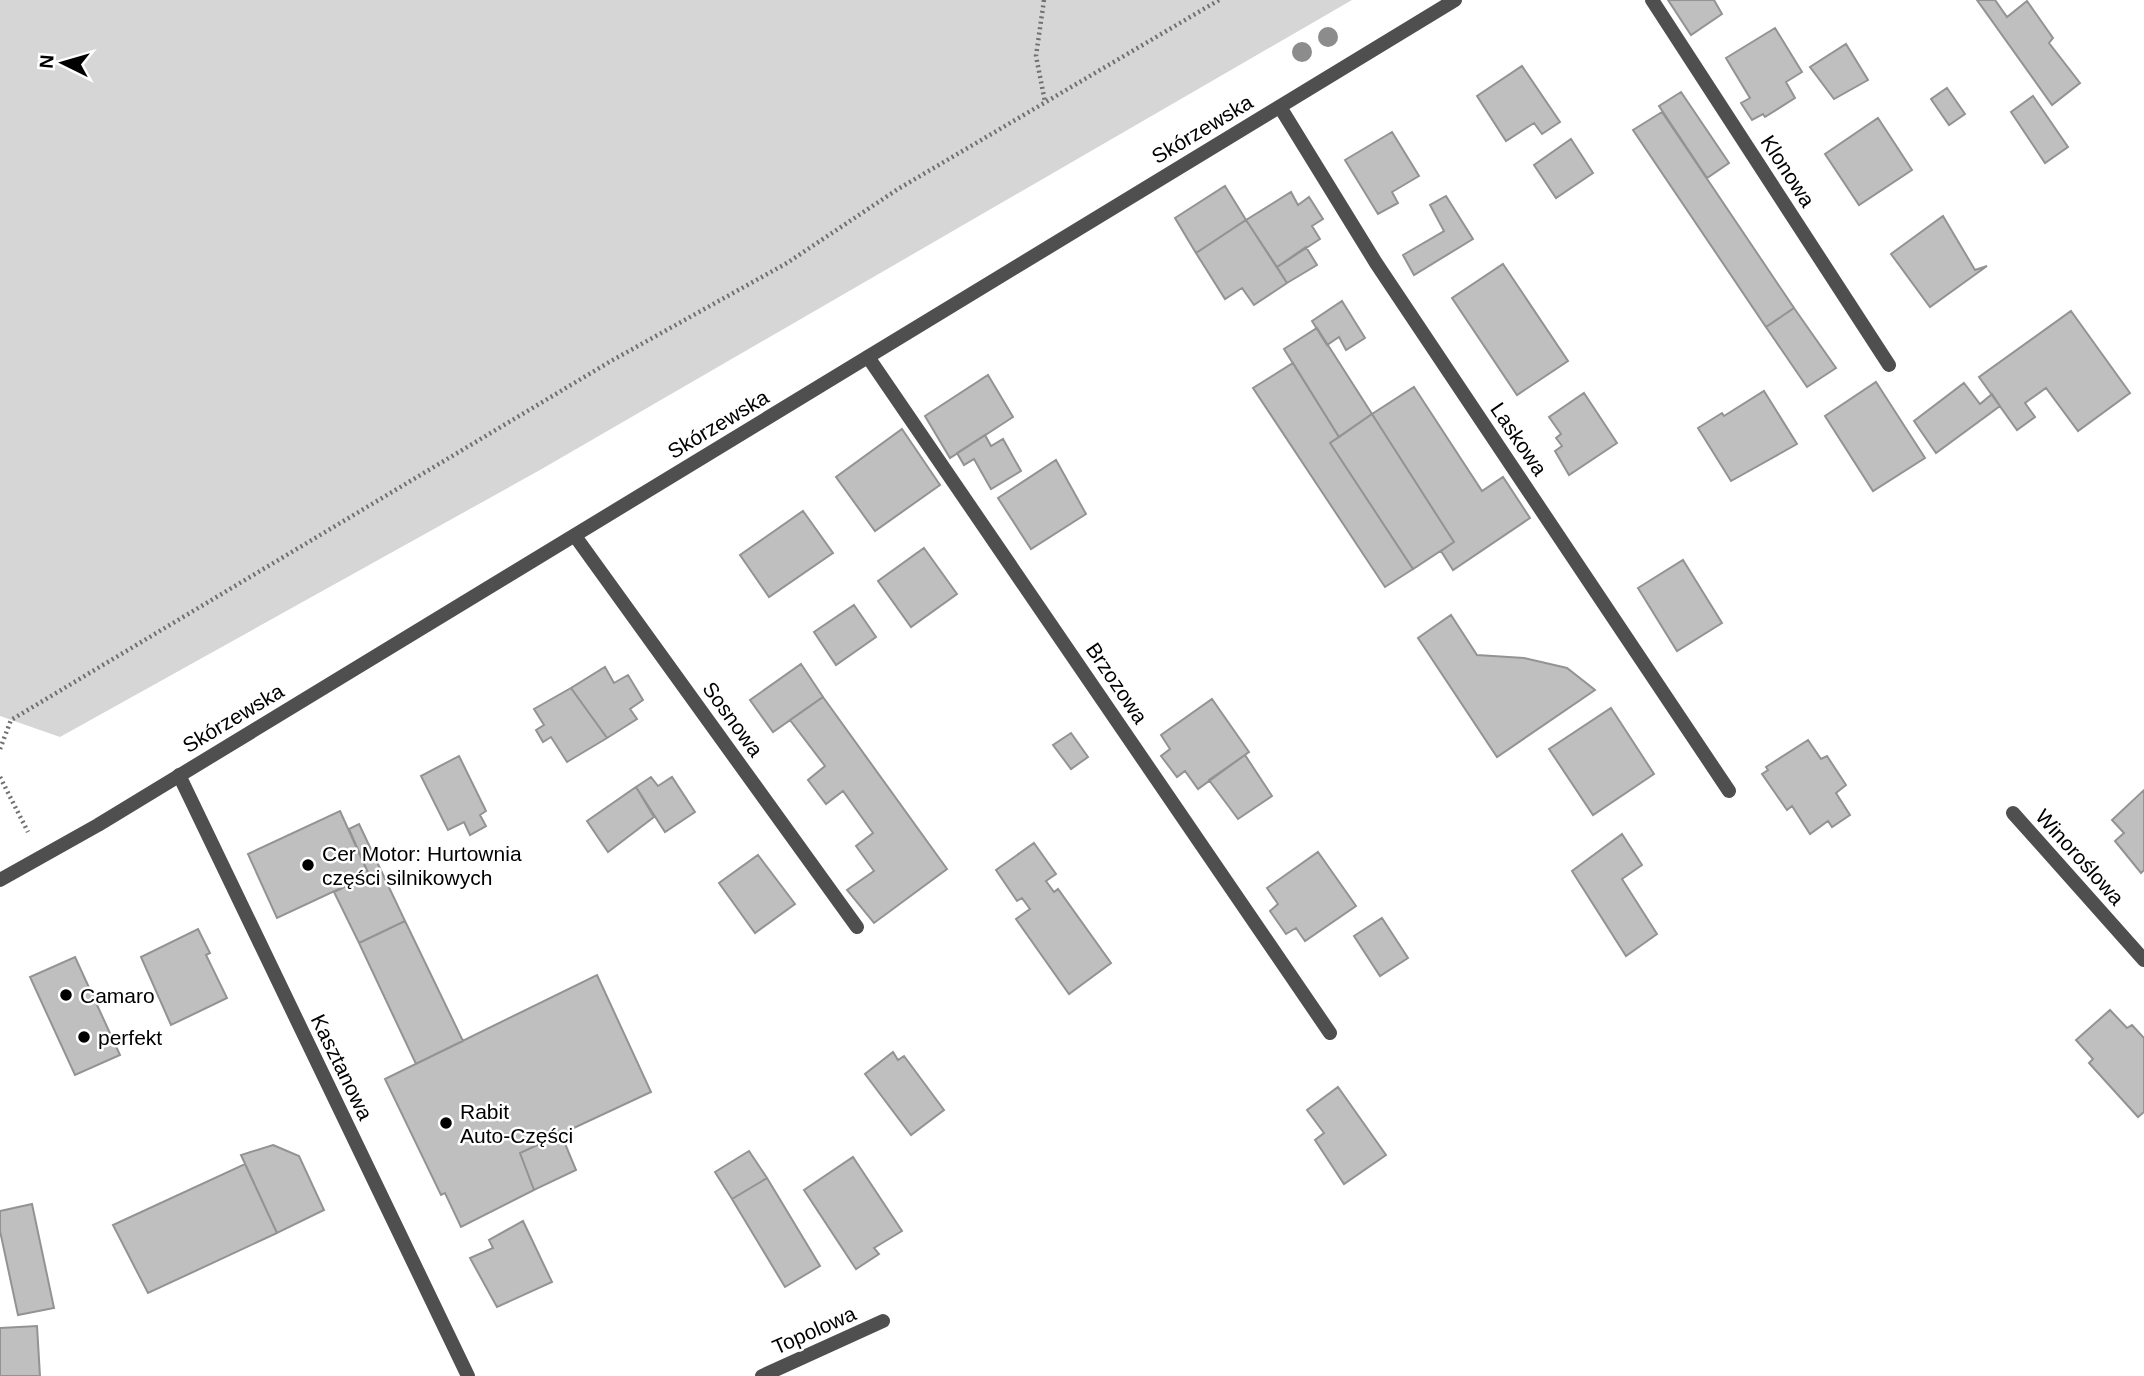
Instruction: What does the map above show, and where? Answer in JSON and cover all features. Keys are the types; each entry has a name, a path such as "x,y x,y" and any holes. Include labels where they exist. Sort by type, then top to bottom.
{"street":[{"name":"Skórzewska","path":"0,880 575,536 1455,0"},
{"name":"Klonowa","path":"1652,0 1889,365"},
{"name":"Laskowa","path":"1280,107 1376,263 1729,791"},
{"name":"Brzozowa","path":"868,357 1330,1032"},
{"name":"Sosnowa","path":"575,536 857,927"},
{"name":"Kasztanowa","path":"178,775 468,1376"},
{"name":"Winoroślowa","path":"2012,813 2144,960"},
{"name":"Topolowa","path":"762,1376 883,1321"}],"path":[{"path":"1044,0 1036,56 1045,102"},
{"path":"0,749 11,720 611,361 787,263 898,189 1219,0"},
{"path":"0,777 42,857"}],"shaded area":[{"path":"0,0 1352,0 540,470 60,737 0,716"}],"building":[{"path":"1668,0 1714,0 1722,14 1691,35"},
{"path":"1977,0 1995,0 2007,17 2027,1 2053,38 2049,43 2080,83 2052,105"},
{"path":"1775,28 1802,72 1786,82 1795,98 1765,117 1763,114 1752,120 1741,103 1750,98 1726,58"},
{"path":"1846,44 1868,80 1834,99 1810,67"},
{"path":"1522,66 1560,122 1542,134 1534,123 1506,141 1477,96"},
{"path":"1947,88 1965,114 1949,125 1931,99"},
{"path":"1681,92 1729,163 1707,178 1659,106"},
{"path":"2033,96 2068,147 2045,163 2011,112"},
{"path":"1662,112 1794,308 1766,327 1633,130"},
{"path":"1878,118 1912,170 1859,205 1825,154"},
{"path":"1392,132 1419,176 1392,192 1398,203 1378,214 1345,160"},
{"path":"1571,139 1593,173 1556,198 1534,165"},
{"path":"1225,186 1246,220 1196,253 1175,218"},
{"path":"1291,192 1298,205 1309,197 1323,219 1312,226 1320,239 1277,267 1246,220"},
{"path":"1446,196 1473,239 1414,275 1403,255 1444,231 1430,205"},
{"path":"1943,216 1975,270 1987,266 1930,307 1891,254"},
{"path":"1246,220 1287,283 1254,305 1242,288 1225,299 1196,253"},
{"path":"1306,247 1317,265 1287,283 1277,267"},
{"path":"1503,264 1568,361 1517,395 1452,298"},
{"path":"1342,301 1365,338 1346,350 1339,337 1327,345 1312,321"},
{"path":"1794,308 1836,368 1807,387 1766,327"},
{"path":"2071,311 2130,393 2078,431 2046,388 2025,403 2035,417 2017,430 1979,377"},
{"path":"1317,328 1372,414 1339,437 1284,349"},
{"path":"1293,363 1339,437 1330,443 1413,569 1385,587 1253,388"},
{"path":"988,375 1013,417 950,458 925,416"},
{"path":"1876,382 1925,458 1873,491 1825,416"},
{"path":"1964,383 1980,404 1992,394 2000,406 1936,453 1914,421"},
{"path":"1414,387 1482,491 1503,477 1530,518 1453,570 1441,551 1454,542 1372,414"},
{"path":"1764,391 1797,444 1731,481 1698,428 1722,413 1724,416"},
{"path":"1584,393 1617,443 1569,475 1555,451 1562,446 1556,438 1561,434 1549,417"},
{"path":"1372,414 1454,542 1413,569 1330,443"},
{"path":"902,429 940,485 875,531 836,477"},
{"path":"985,435 991,446 1003,439 1021,471 991,489 974,459 964,465 957,453"},
{"path":"1056,460 1086,514 1031,549 998,498"},
{"path":"803,511 833,553 769,597 740,555"},
{"path":"924,548 957,594 911,627 878,581"},
{"path":"1683,560 1722,623 1677,651 1638,588"},
{"path":"854,605 876,637 836,665 814,632"},
{"path":"1451,615 1477,655 1524,658 1567,668 1595,690 1497,757 1418,638"},
{"path":"801,664 823,697 773,732 750,700"},
{"path":"605,667 614,683 628,675 643,700 630,709 637,719 607,738 571,688"},
{"path":"571,688 607,738 567,762 551,737 543,742 536,730 544,725 534,709"},
{"path":"823,697 947,869 874,923 847,890 874,871 856,846 873,833 843,791 826,804 808,780 825,766 790,720"},
{"path":"1212,699 1249,752 1198,789 1185,771 1177,777 1161,756 1170,749 1161,735"},
{"path":"1611,708 1654,774 1593,815 1549,749"},
{"path":"1071,733 1088,757 1071,769 1053,745"},
{"path":"1808,740 1821,759 1827,756 1846,785 1836,793 1850,815 1832,827 1828,821 1810,834 1792,806 1787,810 1762,774 1768,770 1766,767"},
{"path":"1245,755 1272,796 1238,819 1209,780"},
{"path":"459,756 486,811 480,815 486,826 470,835 464,822 448,830 421,776"},
{"path":"651,777 658,786 672,777 695,812 665,832 636,787"},
{"path":"636,787 654,817 608,852 587,821"},
{"path":"2144,790 2144,870 2141,873 2115,841 2124,833 2112,820"},
{"path":"340,811 369,875 277,918 248,854"},
{"path":"359,824 405,921 359,943 334,892 369,875 349,829"},
{"path":"1622,834 1642,865 1622,879 1657,934 1626,956 1572,871"},
{"path":"1034,843 1056,874 1046,881 1054,892 1058,889 1111,963 1069,994 1016,919 1030,909 1022,898 1017,901 996,870"},
{"path":"1318,852 1356,906 1305,941 1296,928 1286,934 1270,911 1278,904 1267,888"},
{"path":"758,855 795,904 755,933 719,883"},
{"path":"1382,918 1408,958 1380,976 1354,936"},
{"path":"405,921 463,1041 416,1064 359,943"},
{"path":"198,929 210,953 206,955 227,998 171,1025 141,957"},
{"path":"75,957 120,1055 75,1075 30,977"},
{"path":"597,975 651,1092 520,1153 534,1190 461,1227 445,1193 441,1195 385,1079"},
{"path":"2110,1010 2127,1028 2132,1025 2144,1038 2144,1112 2138,1117 2089,1063 2093,1059 2076,1040"},
{"path":"893,1052 898,1060 904,1056 944,1110 911,1135 865,1074"},
{"path":"1338,1087 1386,1155 1344,1184 1315,1140 1324,1133 1307,1110"},
{"path":"561,1134 576,1170 534,1190 520,1153"},
{"path":"273,1145 299,1156 324,1210 277,1233 241,1155"},
{"path":"749,1151 767,1178 732,1199 715,1172"},
{"path":"853,1157 902,1231 874,1248 879,1254 856,1269 804,1190"},
{"path":"245,1164 277,1233 148,1293 113,1225"},
{"path":"767,1178 820,1266 785,1287 732,1199"},
{"path":"32,1204 54,1308 18,1315 0,1231 0,1211"},
{"path":"523,1221 552,1282 497,1307 470,1258 493,1248 489,1240"},
{"path":"37,1326 40,1376 0,1376 0,1328"}],"place":[{"name":"Cer Motor: Hurtownia części silnikowych","path":"308,865"},
{"name":"Camaro","path":"66,995"},
{"name":"perfekt","path":"84,1037"},
{"name":"Rabit Auto-Części","path":"446,1123"}]}
